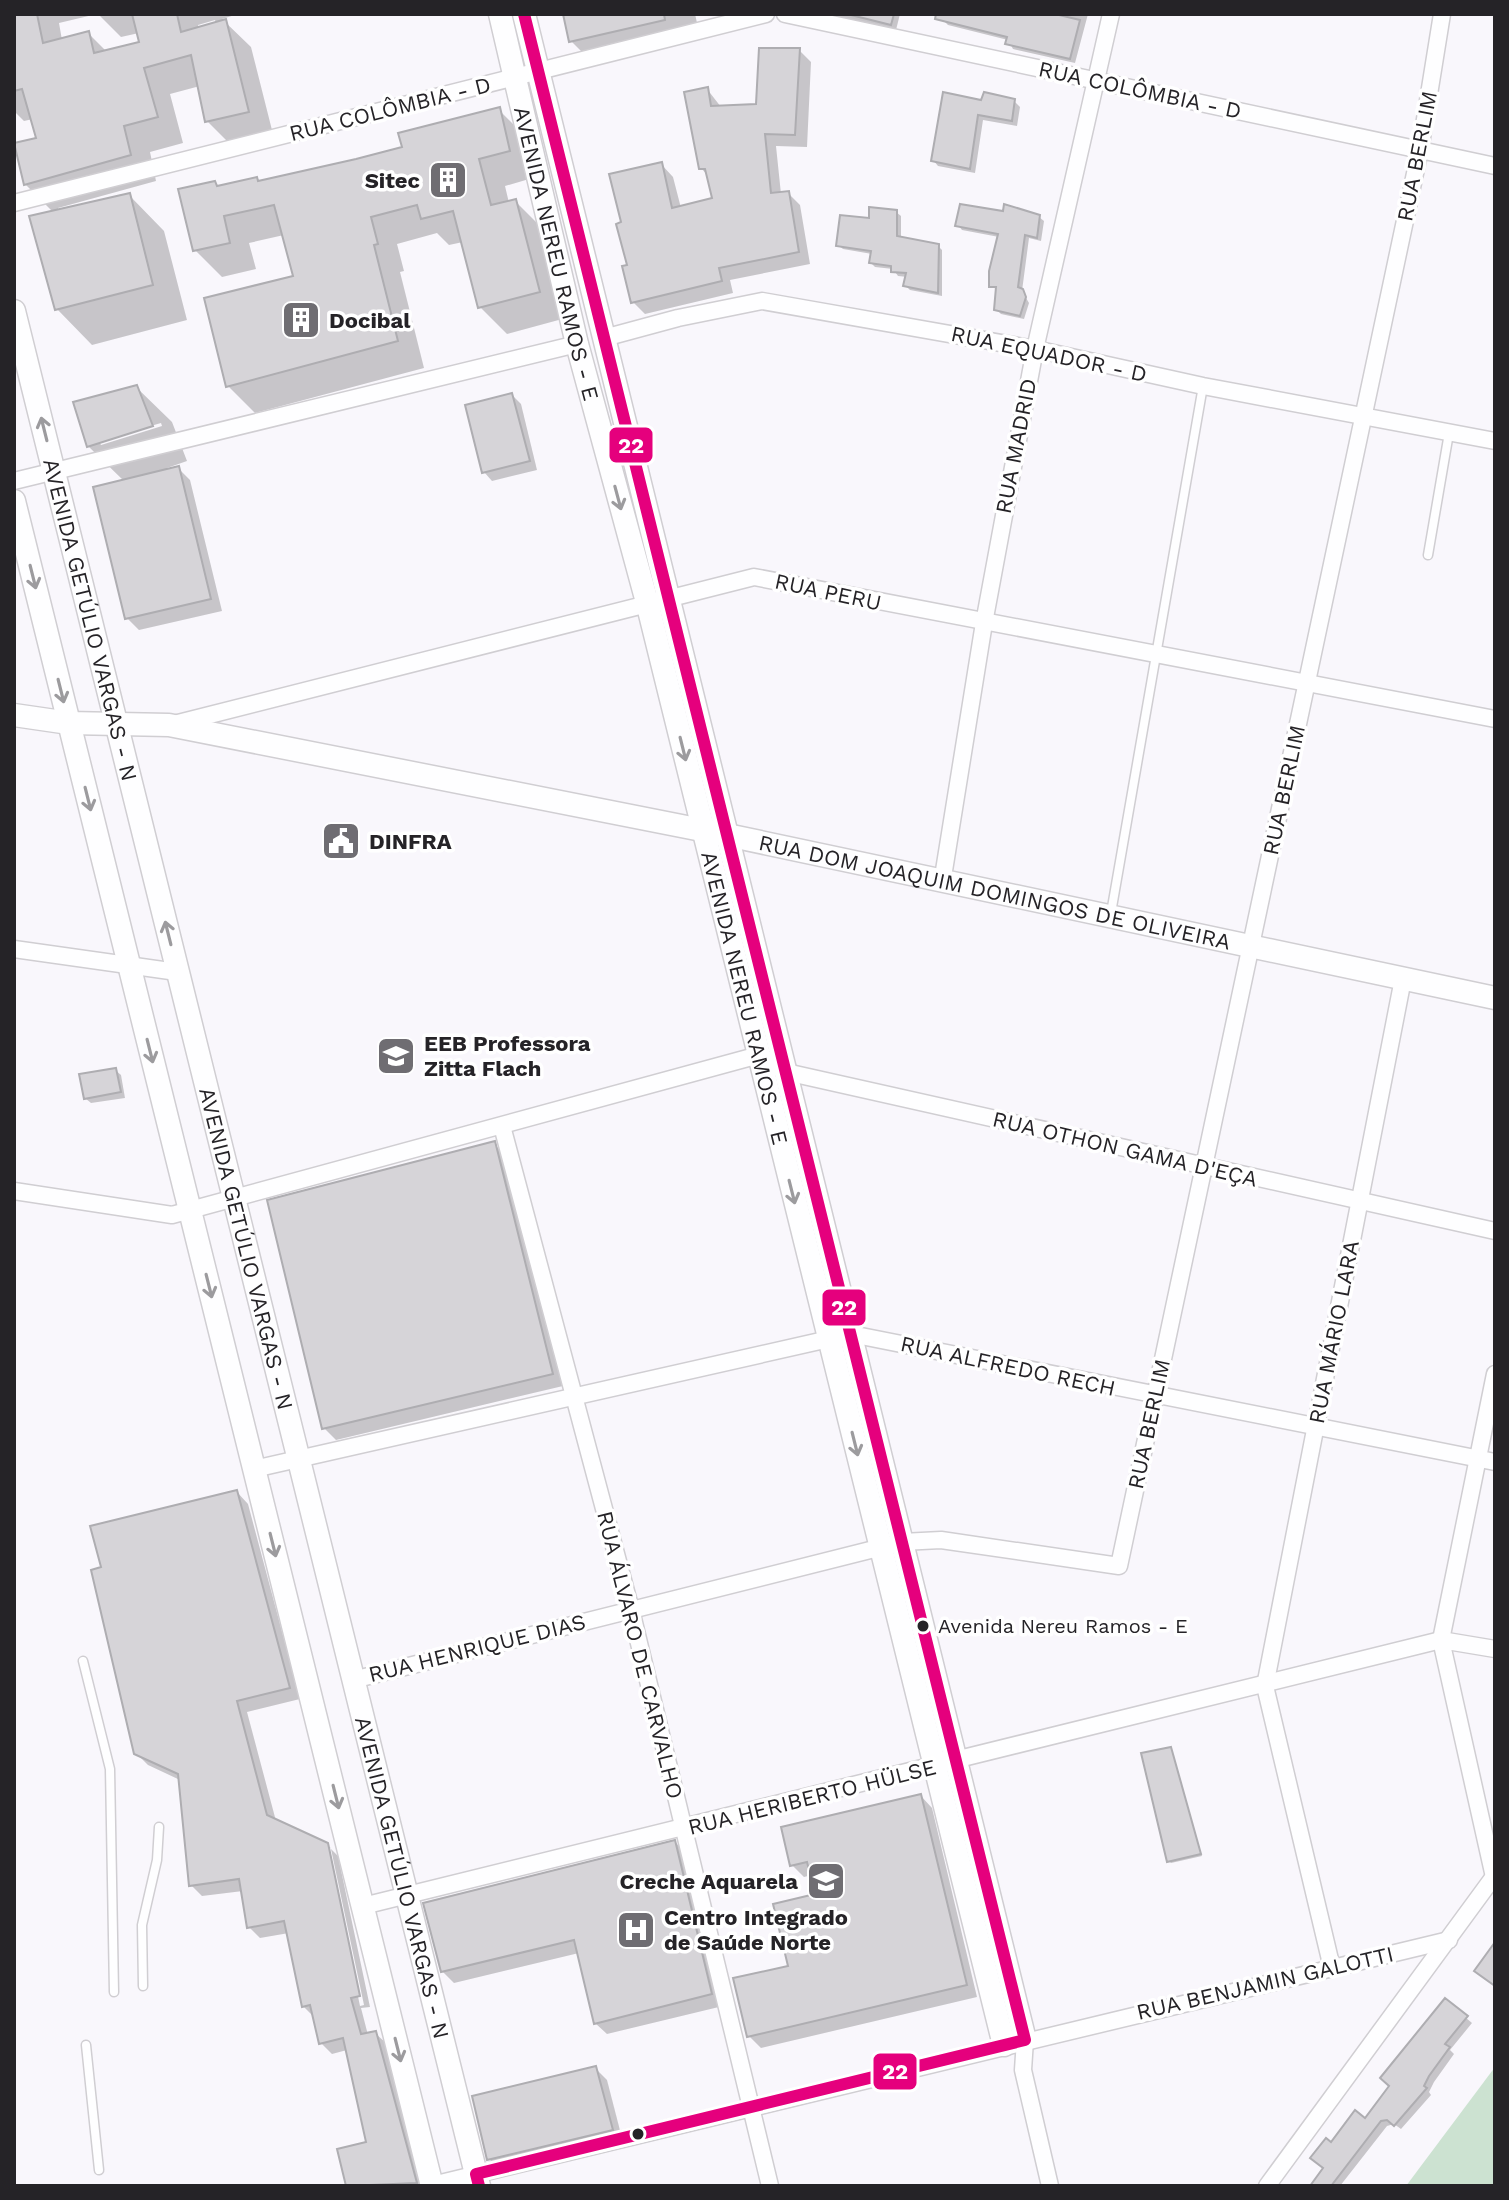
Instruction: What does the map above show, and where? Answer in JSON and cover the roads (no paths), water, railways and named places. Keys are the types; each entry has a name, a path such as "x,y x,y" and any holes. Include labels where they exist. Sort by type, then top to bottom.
{"street":[{"name":"AVENIDA NEREU RAMOS - E","path":"500,14 577,344 658,599 727,835 759,1055 840,1337 918,1653 957,1762 991,1901 1014,2042"},
{"name":"AVENIDA NEREU RAMOS - E","path":"524,14 604,338 703,831 786,1072 840,1337"},
{"name":"RUA COLÔMBIA - D","path":"14,203 766,14"},
{"name":"RUA COLÔMBIA - D","path":"785,14 1495,166"},
{"name":"RUA MADRID","path":"942,883 984,623 1035,349 1111,14"},
{"name":"RUA BERLIM","path":"1119,1566 1420,150 1442,14"},
{"name":"RUA EQUADOR - D","path":"604,338 678,318 762,301 1035,349 1203,386 1495,441"},
{"name":"AVENIDA GETÚLIO VARGAS - N","path":"14,311 477,2180"},
{"path":"14,481 577,344"},
{"name":"AVENIDA GETÚLIO VARGAS - N","path":"14,501 431,2186"},
{"name":"RUA PERU","path":"169,725 754,577 1495,719"},
{"name":"RUA DOM JOAQUIM DOMINGOS DE OLIVEIRA","path":"14,715 69,723 169,725 727,835 1495,998"},
{"path":"14,949 177,972"},
{"name":"RUA MÁRIO LARA","path":"1265,1686 1403,979"},
{"path":"14,1191 172,1215 759,1055"},
{"name":"RUA OTHON GAMA D'EÇA","path":"759,1055 786,1072 1495,1231"},
{"name":"RUA ÁLVARO DE CARVALHO","path":"502,1126 631,1610 770,2186"},
{"path":"254,1469 840,1337"},
{"name":"RUA ALFREDO RECH","path":"840,1337 1486,1461"},
{"path":"1267,2186 1494,1876 1441,1640 1486,1461 1495,1374"},
{"name":"RUA HENRIQUE DIAS","path":"353,1680 891,1545 941,1540 1119,1566"},
{"name":"RUA HERIBERTO HÜLSE","path":"363,1906 934,1768 1441,1640 1495,1649"},
{"name":"AVENIDA NEREU RAMOS - E","path":"918,1653 934,1768 969,1907 1023,2070 1050,2186"},
{"path":"1265,1686 1332,1968"},
{"path":"969,1907 991,1901"},
{"name":"RUA BENJAMIN GALOTTI","path":"431,2186 477,2180 752,2106 1449,1940"}],"lane":[{"path":"1110,918 1203,386"},
{"path":"1428,555 1449,432"},
{"path":"83,1661 110,1769 114,1992"},
{"path":"143,1986 142,1925 157,1860 159,1827"},
{"path":"86,2045 99,2170"}],"place":[{"name":"Sitec","path":"448,180"},
{"name":"Docibal","path":"301,320"},
{"name":"DINFRA","path":"341,841"},
{"name":"EEB Professora Zitta Flach","path":"396,1056"},
{"name":"Avenida Nereu Ramos - E","path":"923,1626"},
{"name":"Creche Aquarela","path":"826,1881"},
{"name":"Centro Integrado de Saúde Norte","path":"636,1930"}]}
